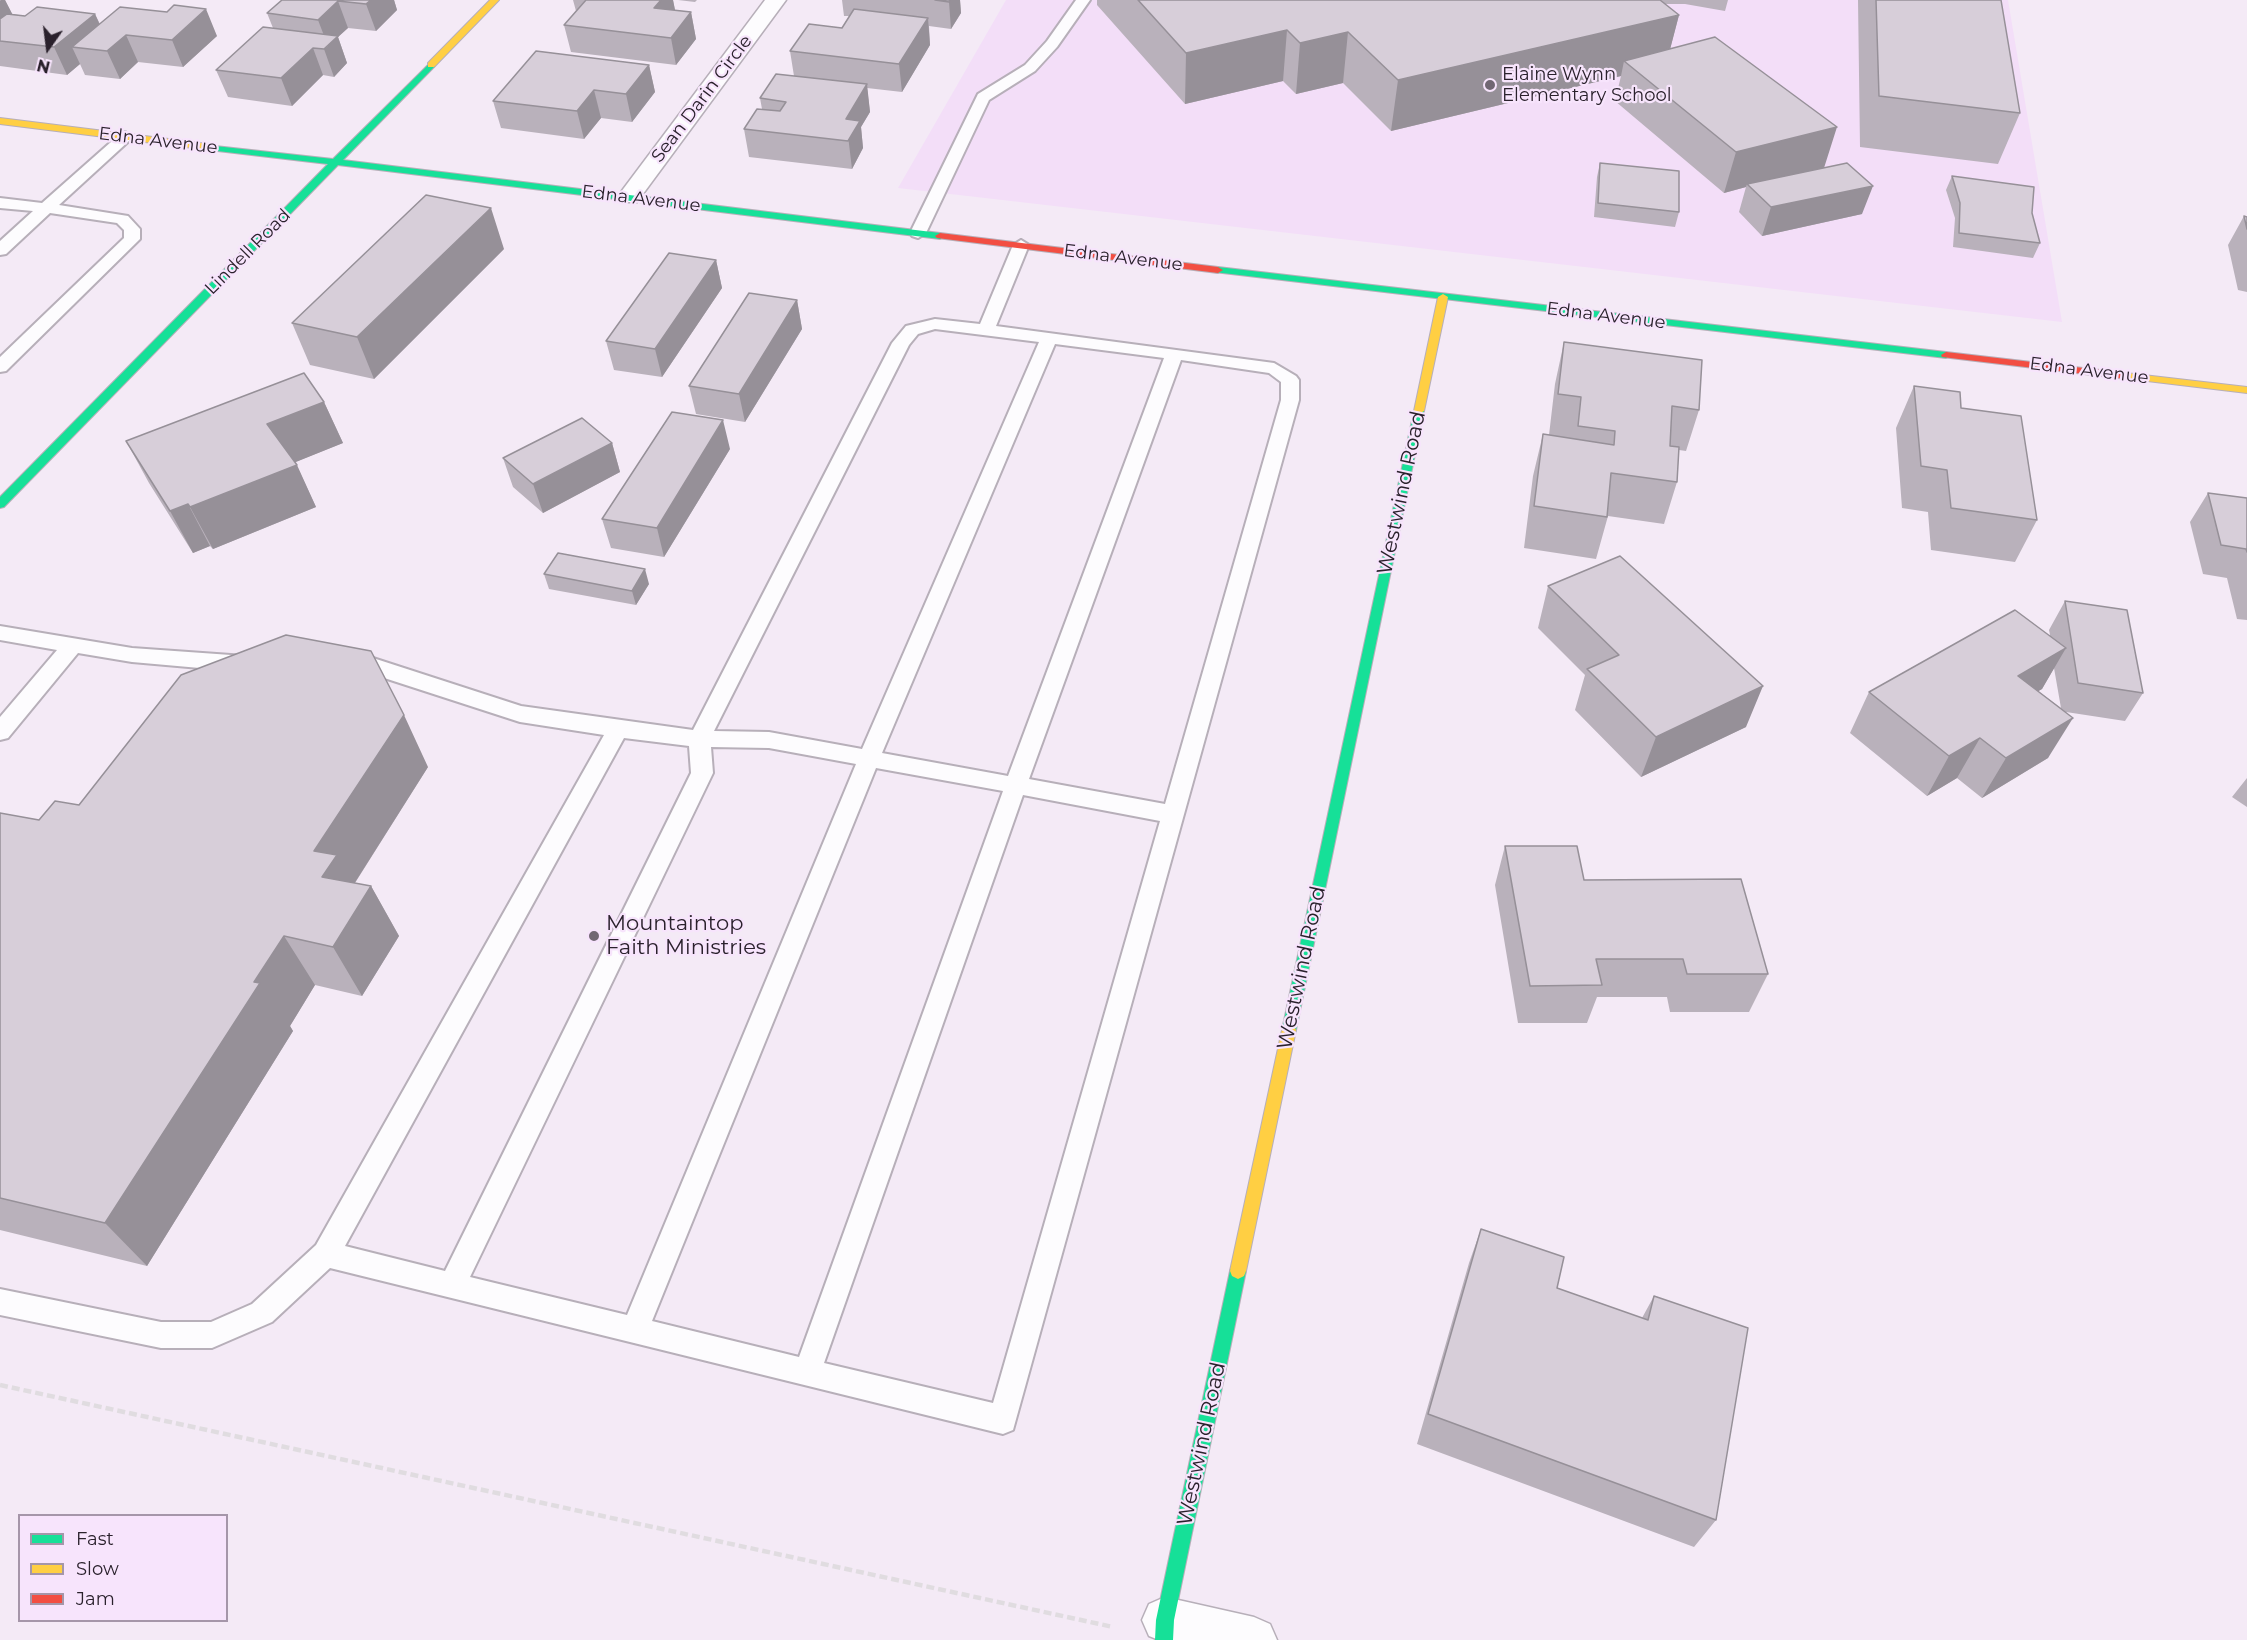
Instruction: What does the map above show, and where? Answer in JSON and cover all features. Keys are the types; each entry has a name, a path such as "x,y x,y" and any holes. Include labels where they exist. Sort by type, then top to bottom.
{"street":[{"name":"Lindell Road","path":"0,504 495,0"},
{"name":"Sean Darin Circle","path":"628,197 776,0"},
{"name":"Edna Avenue","path":"0,121 335,164 628,197 1443,297 2247,390"},
{"name":"Westwind Road","path":"1165,1632 1443,297"},
{"path":"1165,1632 1254,1640"}],"lane":[{"path":"918,233 983,97 1030,68 1052,44 1083,0"},
{"path":"0,250 125,137"},
{"path":"0,202 122,219 132,229 132,239 0,367"},
{"path":"987,330 1021,245"},
{"path":"326,1254 807,1373 1003,1420 1290,400 1290,380 1274,368 1174,354 935,324 912,330 901,343 699,739 702,773 452,1285"},
{"path":"635,1329 869,758 1049,338"},
{"path":"807,1373 1016,785 1174,354"},
{"path":"0,633 132,655 263,666"},
{"path":"0,732 73,645"},
{"path":"334,664 373,666 520,714 699,739 769,740 1172,814"},
{"path":"0,1302 161,1335 212,1335 262,1312 326,1254 618,729"}],"path":[{"path":"0,1385 1165,1632"}],"shaded area":[{"name":"Elaine Wynn Elementary School","path":"1006,0 2008,0 2062,322 898,188"}],"building":[{"path":"282,0 371,0 366,4 338,1 318,20 267,13"},
{"path":"586,0 661,0 654,8 691,12 671,38 564,25"},
{"path":"1138,0 1660,0 1679,15 1398,80 1348,32 1300,43 1287,30 1186,53"},
{"path":"1876,0 2001,0 2020,113 1879,96"},
{"path":"174,5 206,9 172,40 126,35 107,51 72,47 120,7 167,12"},
{"path":"37,7 95,14 54,47 0,41 0,19 7,14 25,16"},
{"path":"854,9 928,18 899,64 790,51 809,24 842,28"},
{"path":"263,27 338,36 324,49 313,48 281,78 216,70"},
{"path":"1715,37 1837,127 1736,152 1624,61"},
{"path":"536,51 649,65 626,94 594,90 577,111 493,101"},
{"path":"776,74 867,84 846,119 860,121 848,141 744,129 757,109 780,111 786,102 760,98"},
{"path":"1600,163 1679,171 1679,212 1598,203"},
{"path":"1847,163 1873,186 1771,207 1747,184"},
{"path":"1952,176 2034,187 2032,213 2040,243 1959,233 1960,203"},
{"path":"426,195 491,208 357,337 292,323"},
{"path":"669,253 716,260 655,349 606,341"},
{"path":"749,293 797,300 739,394 689,386"},
{"path":"1564,342 1702,360 1699,410 1672,406 1670,446 1679,447 1677,482 1611,473 1607,517 1534,506 1543,434 1614,445 1615,431 1578,426 1581,397 1558,394"},
{"path":"304,373 324,402 267,424 297,465 190,507 188,504 170,511 126,441"},
{"path":"1914,386 1960,392 1961,408 2021,416 2037,520 1951,508 1947,470 1921,466"},
{"path":"672,412 723,420 657,528 602,519"},
{"path":"582,418 612,443 533,484 503,458"},
{"path":"2208,493 2247,498 2247,552 2246,549 2221,545"},
{"path":"558,553 645,569 632,591 544,574"},
{"path":"1620,556 1763,686 1656,737 1587,669 1619,655 1548,586"},
{"path":"2065,601 2127,610 2143,693 2078,683"},
{"path":"2015,610 2066,648 2018,676 2073,718 2006,758 1980,738 1949,756 1869,692"},
{"path":"286,635 371,651 404,715 314,851 337,855 322,877 371,886 333,947 284,936 254,982 260,983 105,1223 0,1198 0,813 39,820 55,801 79,805 181,675"},
{"path":"1505,846 1577,846 1584,880 1741,879 1768,974 1687,974 1683,959 1596,959 1602,985 1530,986"},
{"path":"1481,1229 1564,1257 1557,1288 1648,1320 1654,1296 1748,1328 1716,1520 1428,1414"}],"traffic: fast":[{"path":"0,504 431,65"},
{"path":"209,147 940,236"},
{"path":"1218,270 1946,355"},
{"path":"1289,1030 1419,411"},
{"path":"1164,1640 1165,1620 1238,1271"}],"traffic: slow":[{"path":"431,65 495,0"},
{"path":"0,121 209,147"},
{"path":"1419,411 1443,297"},
{"path":"2126,376 2247,390"},
{"path":"1238,1271 1289,1030"}],"traffic: jam":[{"path":"940,236 1218,270"},
{"path":"1946,355 2126,376"}],"place":[{"name":"Elaine Wynn Elementary School","path":"1490,85"},
{"name":"Mountaintop Faith Ministries","path":"594,936"}]}
